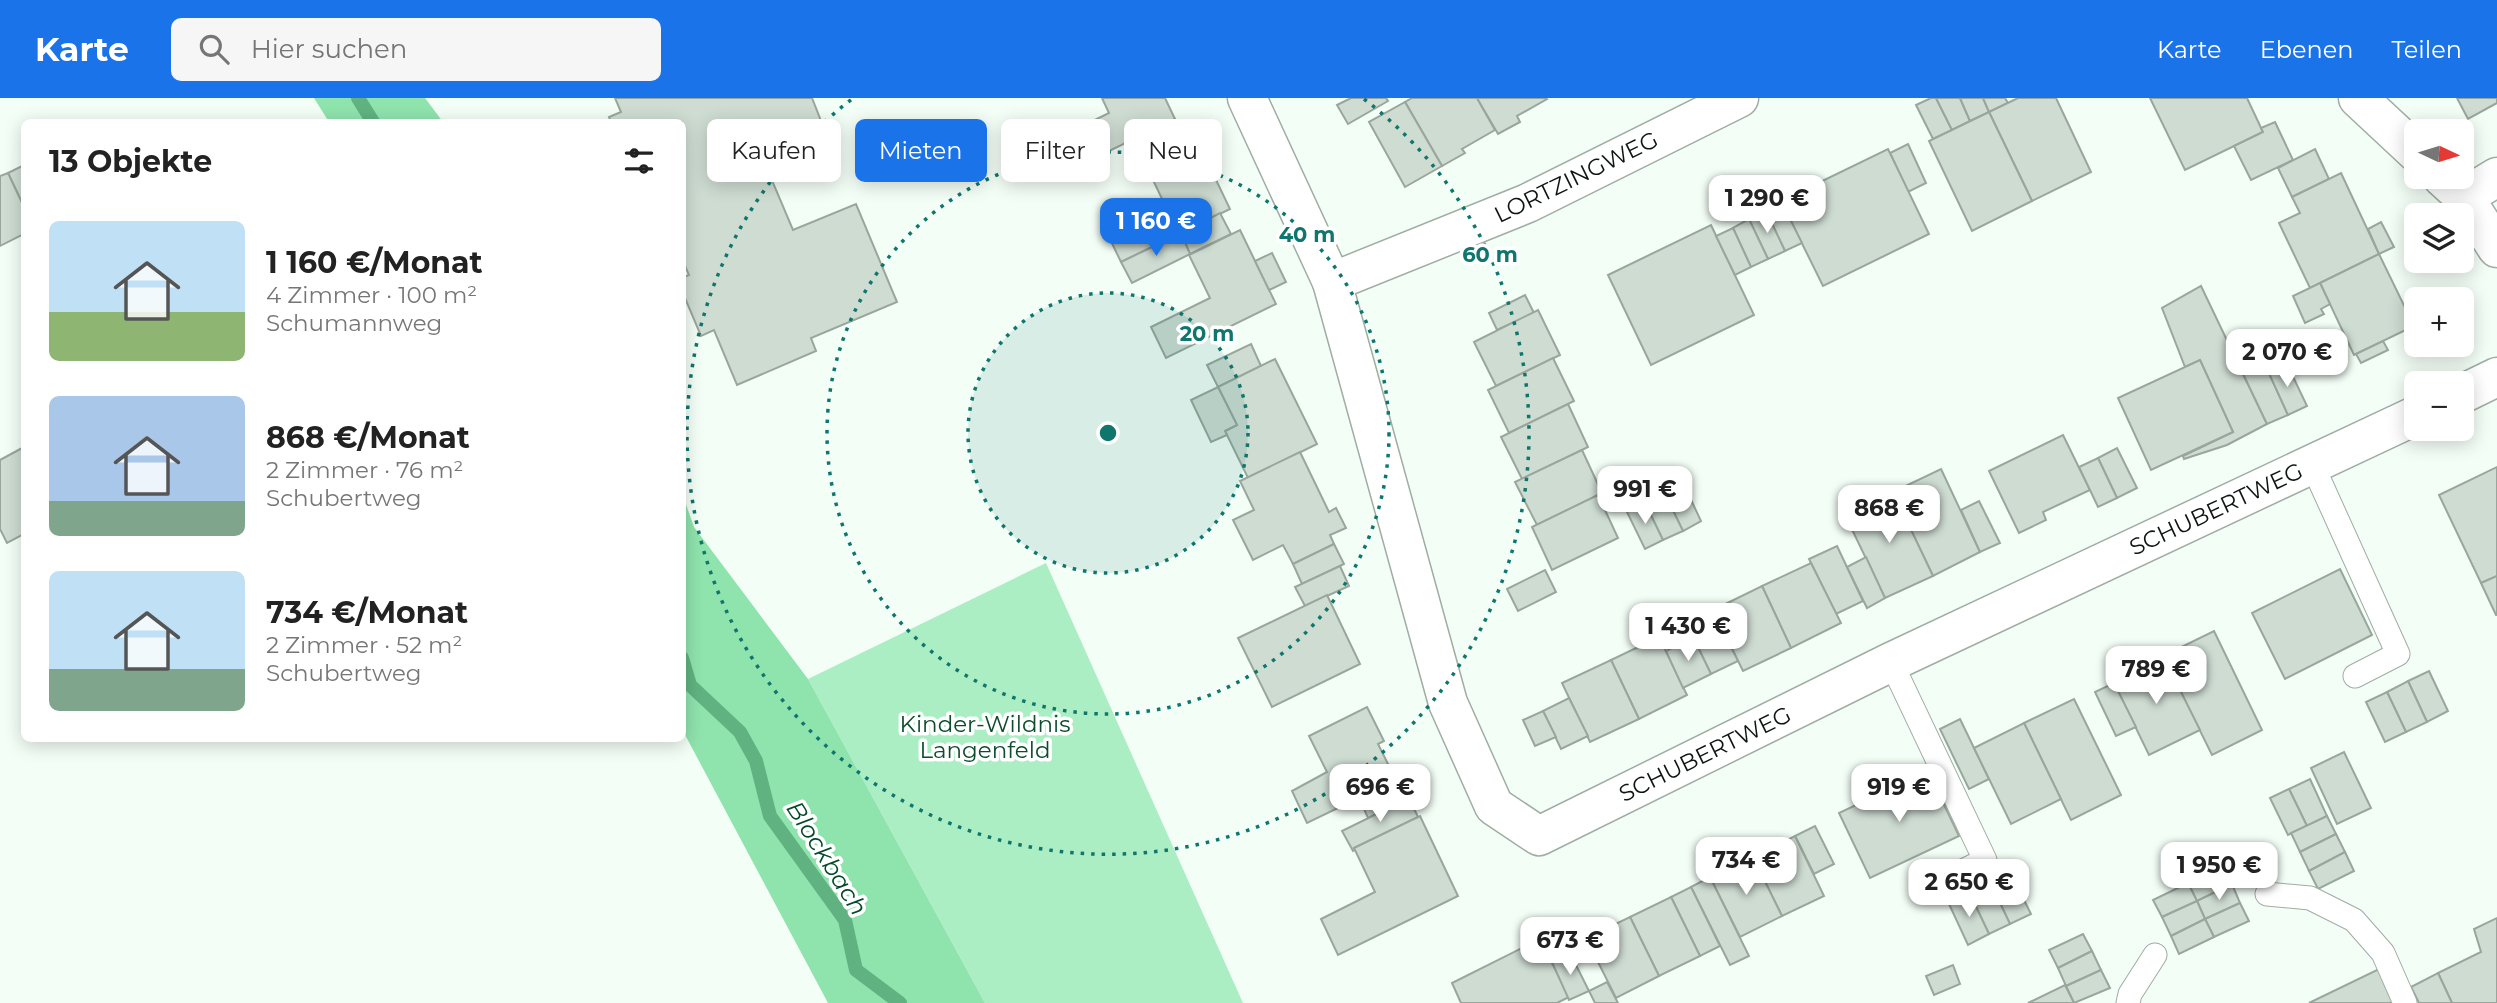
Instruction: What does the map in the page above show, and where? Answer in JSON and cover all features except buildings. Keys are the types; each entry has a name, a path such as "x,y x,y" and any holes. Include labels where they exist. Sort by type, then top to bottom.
{"street":[{"path":"1247,98 1332,282"},
{"name":"LORTZINGWEG","path":"1332,282 1528,203 1739,98"},
{"path":"2358,98 2404,141"},
{"path":"2474,182 2497,177"},
{"path":"2454,189 2497,248"},
{"name":"SCHUBERTWEG","path":"1332,282 1448,704 1494,806 1539,836 1891,662 2404,421"},
{"path":"2474,388 2497,377"}],"lane":[{"path":"2312,464 2398,654 2355,676"},
{"path":"1891,662 1985,860 1951,877"},
{"path":"2267,894 2310,898 2354,920 2383,953 2405,1003"},
{"path":"2128,1003 2130,994 2155,955"}],"green space":[{"path":"314,98 425,98 441,119 327,119"},
{"path":"686,504 694,527 808,679 985,1003 828,1003 686,737"},
{"name":"Kinder-Wildnis Langenfeld","path":"1046,563 1243,1003 985,1003 808,679"}],"waterway":[{"name":"Blockbach","path":"358,98 371,119"},
{"name":"Blockbach","path":"686,672 690,685 740,732 756,761 770,816 845,920 856,970 900,1003"}]}
